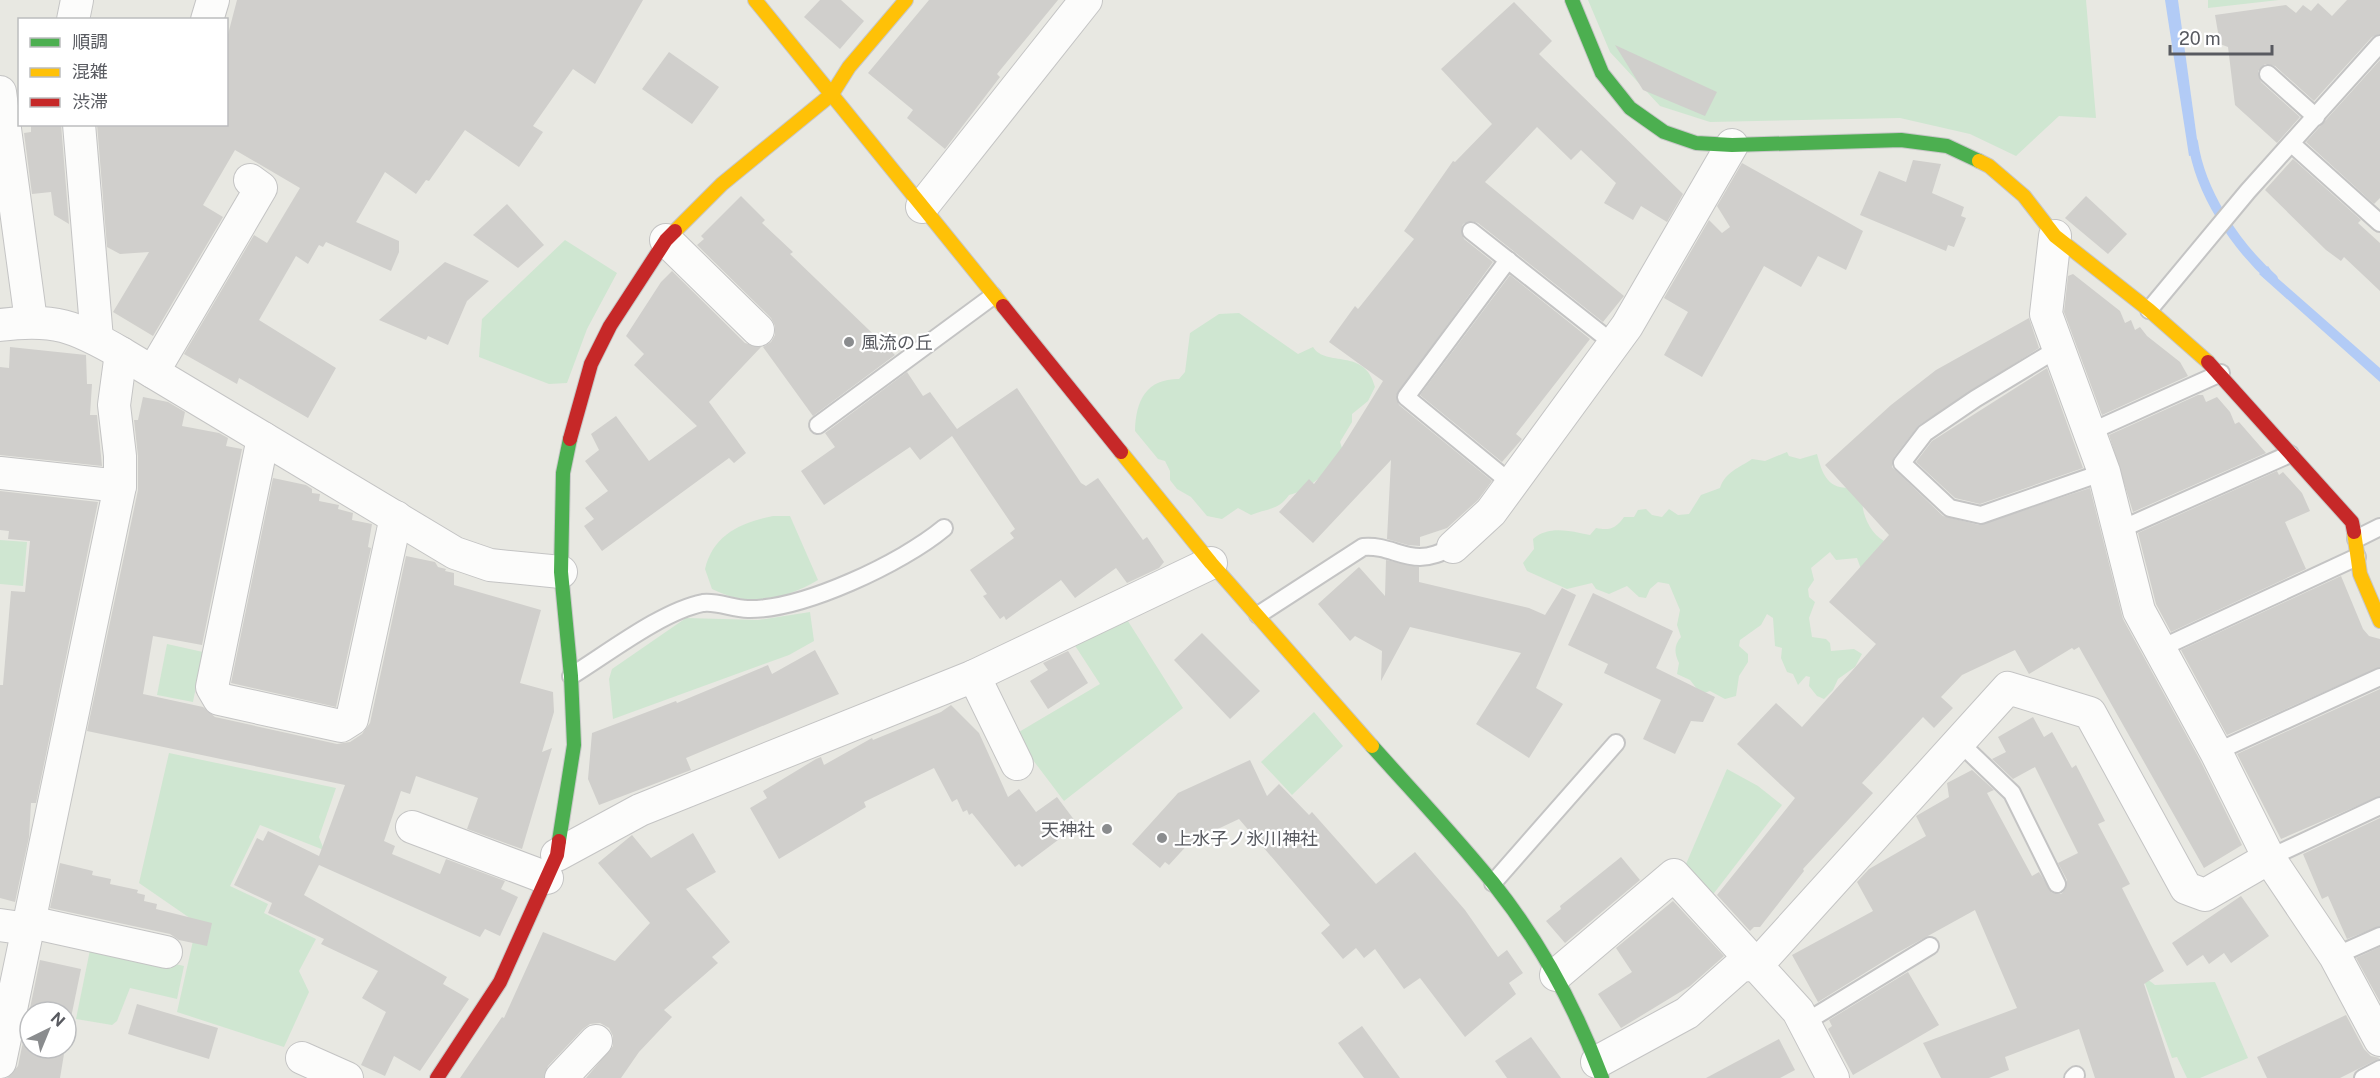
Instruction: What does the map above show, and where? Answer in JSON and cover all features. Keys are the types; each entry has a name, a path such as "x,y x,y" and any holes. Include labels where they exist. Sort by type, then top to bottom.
{"street":[{"path":"73,18 77,0"},
{"path":"208,18 213,0"},
{"path":"754,0 1211,563 1493,883 1525,925 1556,975 1599,1070 1687,1013 1740,966 1758,964 2008,688 2090,713 2186,888 2205,895 2269,858"},
{"path":"437,1078 486,1007 552,867 574,745 571,676 561,572 563,473 578,404 591,364 610,326 666,240 722,184 832,94 849,67 906,0"},
{"path":"922,207 1086,0"},
{"path":"1572,0 1602,74 1630,108 1664,132 1696,143 1732,145 1901,140 1947,146 1989,166 2024,196 2055,236 2149,310 2221,373 2352,522 2360,573 2380,621"},
{"path":"0,92 31,321"},
{"path":"0,1062 19,925 120,486 120,456 109,346 80,135 100,126"},
{"path":"1453,547 1491,512 1614,344 1732,145"},
{"path":"153,372 261,188 250,180"},
{"path":"2055,236 2046,314 2104,472 2139,611 2216,752 2269,858 2335,956 2380,1040"},
{"path":"666,240 758,330"},
{"path":"0,325 31,321 72,327 109,346 455,553 490,565 561,572"},
{"path":"264,438 212,687 219,699 341,726 352,719 396,517"},
{"path":"0,472 120,486"},
{"path":"412,827 552,867 640,810 974,676 1211,563"},
{"path":"974,676 1017,764"},
{"path":"1556,975 1674,874 1758,964 1798,1011 1833,1078"},
{"path":"19,925 166,952"},
{"path":"561,1078 596,1041"},
{"path":"302,1058 347,1078"}],"lane":[{"path":"2149,310 2248,191 2380,44"},
{"path":"2268,74 2316,117"},
{"path":"2292,144 2378,218"},
{"path":"1471,231 1614,344"},
{"path":"1508,260 1406,397 1512,484"},
{"path":"818,425 993,296"},
{"path":"2059,348 1924,433 1902,464 1950,508 1981,514 2104,472"},
{"path":"2090,432 2221,373"},
{"path":"2119,530 2290,454"},
{"path":"2356,539 2380,527"},
{"path":"571,676 677,611 705,603 748,609 785,605 818,596 928,542 945,528"},
{"path":"1258,615 1363,547 1378,545 1419,557 1435,555 1453,547"},
{"path":"2159,649 2357,557"},
{"path":"2216,752 2380,677"},
{"path":"1958,741 2012,793 2058,884"},
{"path":"1493,883 1616,743"},
{"path":"2269,858 2380,806"},
{"path":"2335,956 2380,936"},
{"path":"1804,1023 1930,946"},
{"path":"2363,1078 2380,1069"}],"green space":[{"path":"1588,0 2086,0 2096,118 2059,116 2016,156 1970,134 1900,118 1710,122 1660,106 1610,52"},
{"path":"2208,0 2279,0 2208,8"},
{"path":"565,240 617,273 587,329 567,383 549,384 479,357 482,319"},
{"path":"1239,313 1298,354 1313,347 1319,353 1327,356 1354,362 1370,375 1375,387 1368,401 1352,414 1352,422 1340,442 1343,451 1319,478 1298,492 1289,495 1281,504 1272,508 1251,515 1238,508 1222,519 1207,516 1191,497 1177,489 1170,480 1170,471 1165,461 1158,459 1135,431 1138,410 1145,393 1158,383 1179,379 1185,372 1190,333 1219,314"},
{"path":"1787,452 1789,456 1800,459 1817,454 1826,478 1836,486 1851,488 1862,499 1863,511 1868,523 1884,541 1861,569 1857,558 1836,560 1830,552 1811,568 1814,580 1808,589 1809,597 1815,602 1809,618 1812,637 1826,639 1830,643 1831,651 1854,649 1862,654 1855,667 1838,679 1833,690 1824,699 1817,696 1809,686 1810,677 1806,676 1798,685 1793,674 1787,672 1781,658 1782,648 1775,646 1773,618 1767,614 1761,625 1740,640 1739,646 1748,654 1748,662 1739,676 1736,696 1725,699 1710,691 1701,694 1690,680 1677,674 1679,663 1676,649 1681,637 1677,625 1680,610 1669,584 1658,582 1650,589 1646,598 1639,597 1627,586 1609,594 1596,589 1592,583 1567,589 1527,571 1523,563 1534,549 1533,539 1546,532 1560,530 1590,535 1596,528 1609,529 1624,517 1634,517 1638,510 1646,509 1652,515 1662,517 1669,509 1678,515 1689,514 1701,495 1720,488 1725,478 1737,468 1752,459 1765,461"},
{"path":"773,516 790,516 818,580 792,593 766,599 740,598 712,589 705,569 714,547 721,539 739,527"},
{"path":"0,540 27,542 23,586 0,584"},
{"path":"810,612 814,641 789,655 613,719 609,679 612,669 686,618 758,620"},
{"path":"1126,618 1183,708 1064,801 1014,735 1100,684 1072,641"},
{"path":"167,644 203,652 193,702 157,695"},
{"path":"1314,712 1343,746 1292,795 1261,762"},
{"path":"169,753 336,788 319,837 324,850 260,825 230,886 268,904 264,913 316,939 299,971 309,992 284,1047 177,1012 197,923 139,883"},
{"path":"1727,769 1758,786 1782,805 1711,897 1683,871"},
{"path":"91,945 184,966 177,999 130,988 117,1021 112,1025 78,1019"},
{"path":"2142,975 2155,985 2215,982 2248,1058 2200,1078 2187,1078 2177,1057 2172,1058"}],"water":[{"path":"2165,0 2178,0 2199,154 2189,156"},
{"path":"2268,266 2274,275 2380,368 2380,382 2259,274"}],"building":[{"path":"237,0 643,0 595,84 573,69 533,126 543,132 519,167 465,130 429,181 426,180 416,194 385,172 356,222 399,241 399,252 391,271 326,242 323,247 319,245 308,264 296,256 259,320 336,368 308,418 239,378 237,384 184,354 254,235 267,243 300,188 235,150 203,205 223,217 153,336 113,312 149,252 120,254 107,247 97,126 228,126 228,34"},
{"path":"820,0 841,0 864,21 840,49 804,17"},
{"path":"929,0 1058,0 997,74 1000,77 945,149 907,118 913,110 868,73"},
{"path":"2347,0 2380,0 2380,34 2372,37 2314,101 2275,66 2265,64 2258,71 2261,82 2300,117 2277,143 2235,105 2228,47 2220,44 2215,15 2286,5 2296,13 2303,5 2311,11 2318,3 2332,16"},
{"path":"1514,2 1552,41 1539,54 1683,194 1667,222 1641,206 1633,220 1604,203 1616,183 1581,150 1571,160 1537,127 1485,182 1624,296 1603,322 1478,223 1472,221 1463,224 1461,230 1464,239 1493,262 1396,396 1399,405 1492,481 1478,500 1447,528 1420,537 1420,546 1408,545 1387,539 1391,460 1313,543 1279,512 1309,479 1314,484 1342,447 1383,381 1329,342 1355,306 1358,309 1414,239 1404,231 1453,161 1455,162 1492,124 1441,69"},
{"path":"1615,45 1717,92 1705,116 1643,90"},
{"path":"669,52 719,87 692,124 642,89"},
{"path":"2380,60 2380,198 2374,204 2306,142"},
{"path":"31,126 61,126 69,224 54,215 51,192 32,194 24,133 31,132"},
{"path":"2293,159 2361,220 2358,223 2380,243 2380,291 2344,257 2341,261 2326,250 2265,190"},
{"path":"1913,160 1941,164 1932,193 1964,207 1961,216 1966,218 1954,247 1948,245 1946,251 1860,215 1879,171 1906,182"},
{"path":"1742,163 1863,231 1846,270 1818,256 1801,287 1764,266 1702,377 1664,355 1688,312 1664,298 1709,220 1722,233 1730,227 1717,206"},
{"path":"741,196 765,220 762,223 793,252 790,254 895,355 813,416 763,347 771,342 775,335 775,326 771,318 697,245 704,239 701,236"},
{"path":"2086,196 2127,234 2108,254 2065,218"},
{"path":"507,204 544,245 518,268 473,235"},
{"path":"445,262 489,281 467,301 448,345 428,336 426,340 379,320"},
{"path":"672,271 745,343 761,347 709,402 746,453 734,463 729,458 602,551 584,526 594,519 585,508 608,491 585,461 599,450 591,434 616,416 649,461 697,426 634,365 644,354 626,336 661,282"},
{"path":"2073,274 2120,311 2125,323 2131,320 2135,330 2140,327 2147,336 2180,362 2188,376 2102,415 2064,312 2068,276"},
{"path":"1510,275 1590,339 1516,434 1522,439 1502,462 1420,395"},
{"path":"2029,318 2039,348 1919,425 1894,457 1892,467 1943,516 1979,525 2090,488 2123,619 2200,760 2242,845 2204,868 2079,647 2074,650 2072,648 2029,674 2015,650 1962,675 1941,697 1953,708 1934,728 1923,717 1862,783 1873,793 1803,869 1804,871 1760,927 1754,927 1750,931 1717,895 1795,798 1737,744 1776,703 1802,727 1876,644 1829,602 1889,535 1825,465 1891,405 1936,370"},
{"path":"10,347 86,355 87,384 92,384 90,415 97,415 102,466 0,455 0,367 9,368"},
{"path":"2047,368 2083,468 1980,504 1955,498 1916,462 1932,441"},
{"path":"907,372 923,396 930,392 957,429 1017,388 1081,483 1086,486 1098,478 1143,540 1147,537 1164,562 1159,568 1127,583 1116,568 1075,598 1061,580 1006,620 1004,616 1000,619 983,596 987,594 970,570 1014,538 1010,533 1015,529 952,436 920,460 910,447 824,505 801,471 835,447 825,433"},
{"path":"2198,395 2203,395 2206,402 2217,397 2230,412 2235,424 2239,422 2266,453 2133,512 2109,435"},
{"path":"143,397 168,402 185,412 182,426 219,433 228,438 226,446 242,449 202,645 153,636 143,694 203,707 215,717 337,744 350,742 362,734 370,723 406,556 435,562 438,567 454,573 454,585 541,610 520,683 553,692 554,712 542,752 552,748 522,849 467,829 478,798 416,776 410,794 401,791 384,841 395,846 392,854 440,874 446,859 505,881 501,889 518,897 500,936 485,929 480,937 319,865 304,895 447,977 443,984 469,999 420,1071 394,1056 385,1076 361,1065 386,1012 362,998 378,971 321,944 324,939 268,913 272,903 234,885 257,838 263,841 268,831 319,856 345,785 87,731 138,490 138,456 134,420 138,420"},
{"path":"2277,471 2279,475 2283,472 2302,493 2310,511 2285,522 2306,569 2171,632 2156,604 2138,533"},
{"path":"273,478 306,485 312,489 312,493 320,494 319,501 339,505 338,509 353,513 352,520 372,524 368,547 371,548 336,707 231,683"},
{"path":"0,491 98,502 36,803 31,803 29,837 15,902 0,898 0,685 3,685 11,591 25,592 30,541 8,539 9,531 0,530"},
{"path":"1386,560 1419,567 1419,582 1529,608 1545,615 1562,588 1576,595 1536,688 1563,704 1529,758 1476,724 1521,653 1410,627 1381,681 1382,651 1355,636 1350,641 1318,604 1359,567 1385,596"},
{"path":"2341,576 2363,629 2369,636 2380,639 2380,667 2227,735 2181,650"},
{"path":"1593,593 1673,631 1656,668 1715,697 1703,722 1691,721 1675,754 1643,739 1661,700 1604,673 1608,664 1568,645"},
{"path":"1202,633 1260,691 1230,719 1174,660"},
{"path":"815,650 839,694 686,758 691,770 599,805 588,779 592,733 676,701 677,703 768,665 772,674"},
{"path":"1068,651 1088,683 1048,709 1030,681 1048,670 1043,663"},
{"path":"2380,689 2380,796 2281,839 2237,754"},
{"path":"951,705 979,733 1008,797 1019,789 1036,812 1057,797 1078,825 1022,867 1019,864 1015,867 972,813 969,815 967,810 963,812 957,799 952,802 934,768 864,802 866,807 779,859 750,808 767,798 763,791 816,759 821,757 824,765 872,738 873,740 941,712"},
{"path":"2033,717 2044,737 2052,732 2072,768 2076,765 2105,821 2098,824 2130,884 2122,888 2164,971 2144,984 2175,1078 2095,1078 2079,1029 2005,1057 2009,1070 1989,1078 1941,1078 1923,1043 2017,1008 1975,910 1897,953 1818,1002 1792,955 1873,911 1857,882 1869,869 1926,836 1916,816 1949,797 1947,783 1972,770 1994,790 1987,793 2032,876 2039,872 2052,893 2061,894 2065,890 2067,880 2058,863 2078,853 2035,767 2013,779 1992,759 2006,752 1998,737"},
{"path":"1250,760 1267,796 1279,784 1309,815 1312,812 1376,884 1415,852 1465,910 1498,957 1507,950 1523,973 1509,983 1516,994 1465,1037 1420,978 1404,989 1375,949 1364,958 1356,948 1343,959 1321,933 1330,925 1239,819 1190,842 1169,865 1165,862 1160,868 1132,844 1178,793"},
{"path":"2380,818 2380,926 2347,939 2328,896 2322,899 2303,854"},
{"path":"693,833 716,872 686,889 730,942 712,957 718,963 664,1010 672,1017 639,1052 621,1078 586,1078 613,1046 613,1036 609,1028 600,1023 590,1024 583,1029 548,1066 544,1078 460,1078 502,1017 504,1018 543,932 615,961 650,923 598,863 632,835 651,858"},
{"path":"1621,857 1640,880 1565,943 1546,921 1561,909 1560,906"},
{"path":"60,863 93,871 92,875 111,879 110,884 138,890 137,893 145,895 144,901 157,904 156,909 212,923 207,946 179,940 170,934 50,908"},
{"path":"2241,896 2269,936 2231,963 2224,953 2209,964 2203,955 2187,966 2172,943"},
{"path":"1673,901 1724,956 1690,986 1621,1028 1598,994 1632,972 1616,948"},
{"path":"2380,947 2380,1002 2356,958"},
{"path":"40,960 81,969 75,1000 32,1000"},
{"path":"1908,972 1939,1025 1853,1075 1828,1029 1832,1026 1829,1020"},
{"path":"137,1004 218,1028 209,1059 128,1034"},
{"path":"2346,1015 2364,1049 2371,1056 2380,1058 2340,1078 2267,1078 2257,1057"},
{"path":"1362,1026 1400,1078 1364,1078 1338,1043"},
{"path":"1531,1037 1561,1078 1507,1078 1495,1061"},
{"path":"1779,1039 1795,1070 1780,1078 1706,1078"},
{"path":"19,1060 63,1060 60,1078 7,1078 18,1066"}],"waterway":[{"path":"2193,142 2203,180 2221,216 2245,250 2273,279"}],"traffic: fast":[{"path":"1572,0 1602,73 1630,108 1664,132 1696,143 1732,145 1901,140 1947,146 1979,161"},
{"path":"559,841 574,745 571,676 561,572 563,473 570,439"},
{"path":"1372,746 1449,831 1510,905 1555,976 1581,1026 1602,1078"}],"traffic: slow":[{"path":"755,0 1003,306"},
{"path":"675,231 722,184 832,94 849,67 906,0"},
{"path":"1979,161 1989,166 2024,196 2055,236 2149,310 2208,362"},
{"path":"1121,452 1211,563 1372,746"},
{"path":"2354,532 2360,574 2380,621"}],"traffic: jam":[{"path":"570,439 591,364 610,326 666,240 675,231"},
{"path":"1003,306 1121,452"},
{"path":"2208,362 2352,522 2354,532"},
{"path":"437,1078 500,982 557,855 559,841"}],"place":[{"name":"風流の丘","path":"849,342"},
{"name":"天神社","path":"1107,829"},
{"name":"上水子ノ氷川神社","path":"1162,838"}]}
